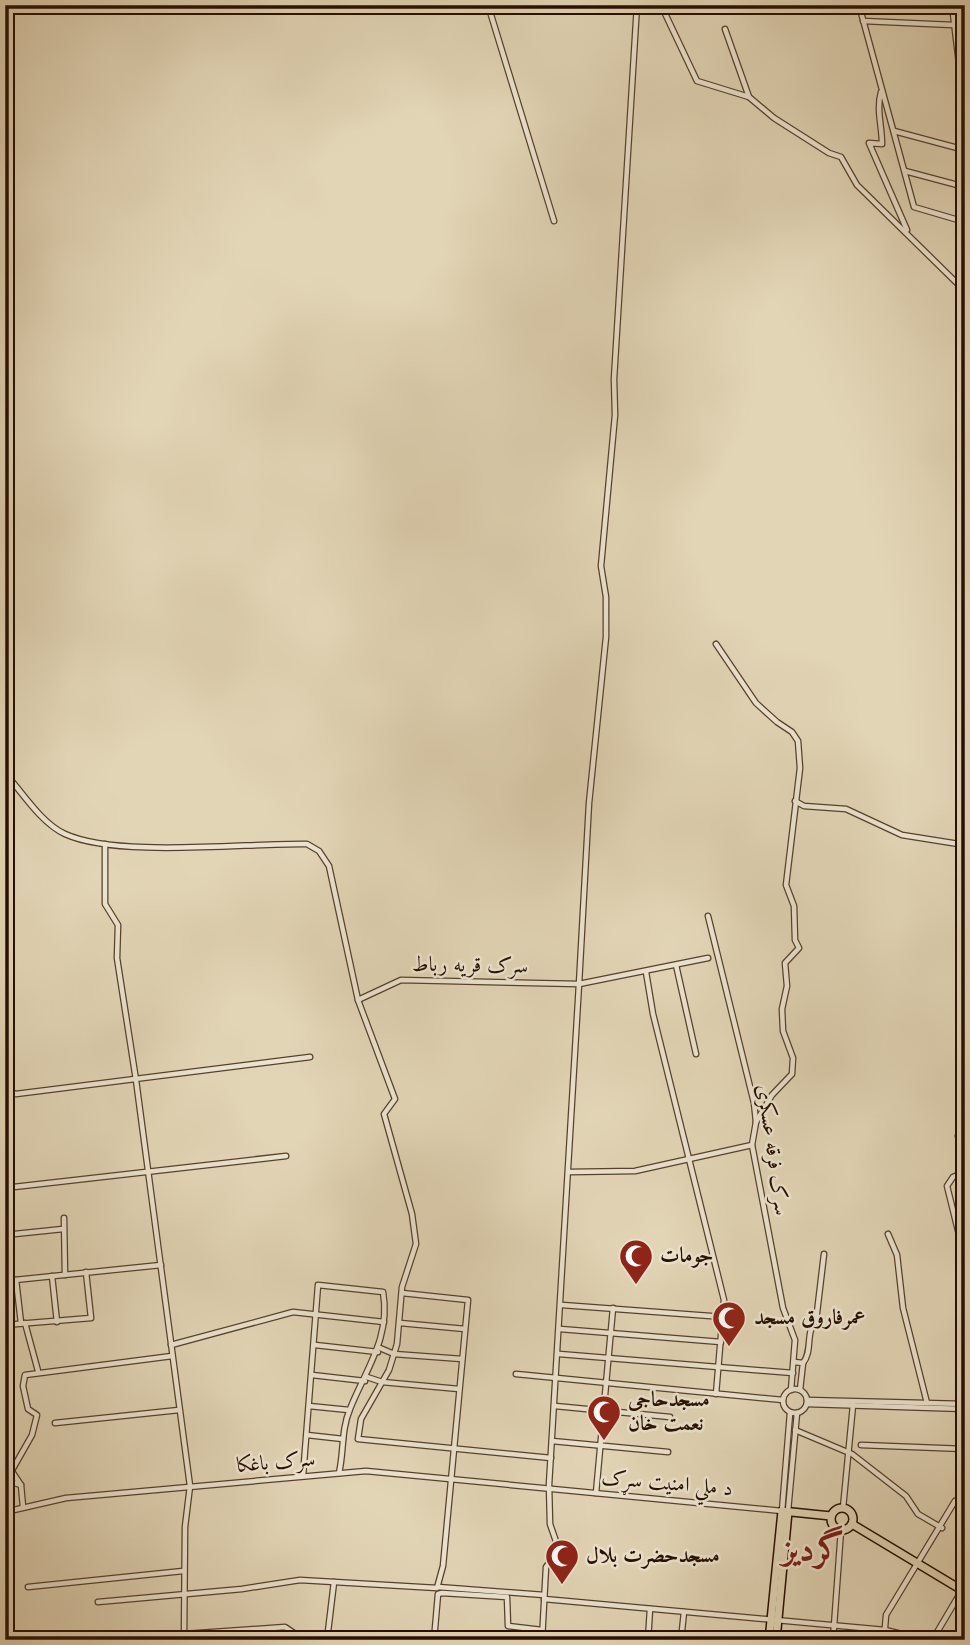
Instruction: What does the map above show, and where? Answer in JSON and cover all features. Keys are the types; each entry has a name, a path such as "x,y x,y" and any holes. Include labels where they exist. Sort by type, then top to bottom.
{"main road":[{"path":"843,1508 852,1513 852,1524 841,1530 834,1527 831,1516 835,1510 843,1508"},
{"path":"769,1640 774,1621 785,1512 831,1516"},
{"path":"852,1524 964,1589"},
{"path":"774,1621 776,1640"}],"street":[{"path":"488,5 554,221"},
{"path":"541,1640 546,1567 559,1550 550,1524 551,1458 558,1379 589,803 606,637 606,597 601,566 615,415 614,379 637,5"},
{"path":"661,5 697,80 749,97 775,118 829,153 841,157 857,185 907,231 928,257 965,291"},
{"path":"859,5 914,207 965,222"},
{"path":"952,5 965,114"},
{"path":"863,21 954,24"},
{"path":"725,29 749,97"},
{"path":"881,91 877,105 882,122 882,144 869,143 907,231"},
{"path":"893,131 965,150"},
{"path":"904,170 965,187"},
{"path":"716,644 756,703 795,737 800,768 786,885 794,906 795,940 799,948 785,963 787,986 782,1009 783,1031 793,1058 792,1074 772,1095 756,1122"},
{"path":"5,773 52,826 66,835 105,844 148,847 307,844 320,851 332,877 358,1000 395,1099 384,1114 412,1214 416,1244 402,1293 394,1354 361,1419 358,1439 551,1458"},
{"path":"795,801 804,806 846,809 902,835 965,845"},
{"path":"105,844 105,904 118,925 117,958 149,1172 190,1486 183,1571 184,1637 285,1627 304,1640"},
{"name":"سرک فرقه عسکری","path":"708,916 754,1104 756,1122 751,1146 783,1308 795,1340 791,1390"},
{"name":"سرک قریه رباط","path":"358,1000 401,980 579,984 708,958"},
{"path":"676,965 696,1054"},
{"path":"646,971 653,1014 724,1300 716,1394"},
{"path":"5,1091 16,1094 310,1057"},
{"path":"958,1136 965,1161"},
{"path":"570,1172 635,1171 751,1146"},
{"path":"5,1188 286,1156"},
{"path":"965,1172 953,1177 947,1186 965,1259"},
{"path":"64,1218 65,1275"},
{"path":"5,1235 63,1229"},
{"path":"888,1234 897,1255 903,1308 927,1403"},
{"path":"807,1402 800,1390 803,1363 808,1356 811,1327 816,1321 824,1254"},
{"path":"5,1281 161,1265"},
{"path":"5,1325 92,1317 86,1272"},
{"path":"52,1276 57,1322"},
{"path":"16,1280 23,1323 38,1371"},
{"path":"303,1476 318,1285 383,1292 386,1309 379,1350 349,1410 339,1474"},
{"path":"402,1293 468,1300 442,1578 437,1588"},
{"path":"562,1305 724,1317"},
{"path":"596,1493 611,1357 613,1308"},
{"path":"171,1345 293,1312 384,1322"},
{"path":"400,1323 465,1329"},
{"path":"560,1329 721,1342"},
{"path":"314,1345 462,1359"},
{"path":"559,1354 793,1373"},
{"path":"8,1473 32,1436 37,1415 28,1409 23,1386 24,1375 38,1371 172,1356"},
{"path":"794,1362 803,1363"},
{"path":"516,1374 783,1400"},
{"path":"312,1375 459,1390"},
{"path":"783,1400 791,1390 800,1390"},
{"path":"783,1400 790,1413 797,1413"},
{"path":"807,1402 965,1407"},
{"path":"785,1512 797,1413 807,1402 927,1403 965,1407"},
{"path":"843,1508 853,1405"},
{"path":"309,1406 349,1410"},
{"path":"555,1406 670,1417"},
{"path":"55,1423 179,1410"},
{"path":"785,1512 790,1413"},
{"path":"795,1430 848,1452 906,1496 918,1514 942,1528"},
{"path":"307,1436 343,1439"},
{"path":"552,1441 668,1451"},
{"path":"861,1445 965,1449"},
{"path":"5,1461 11,1482 21,1485 23,1507"},
{"name":"سرک باغکا","path":"5,1512 66,1498 366,1471 550,1489"},
{"name":"د ملي امنیت سړک","path":"550,1489 785,1512"},
{"path":"884,1640 887,1615 942,1528 955,1501"},
{"path":"833,1640 841,1530"},
{"path":"28,1587 183,1571"},
{"path":"98,1602 242,1589 300,1580 437,1588 454,1586 650,1609 885,1630 918,1638 934,1637 964,1589"},
{"path":"327,1640 334,1582"},
{"path":"434,1640 438,1594 442,1593 507,1597 508,1626 542,1630"},
{"path":"648,1640 650,1609"},
{"path":"681,1640 684,1612"}],"place":[{"name":"جومات","path":"636,1286"},
{"name":"عمرفاروق مسجد","path":"729,1348"},
{"name":"مسجدحاجی نعمت خان","path":"604,1442"},
{"name":"مسجدحضرت بلال","path":"562,1586"}],"district":[{"name":"گردیز","path":"813,1550"}]}
